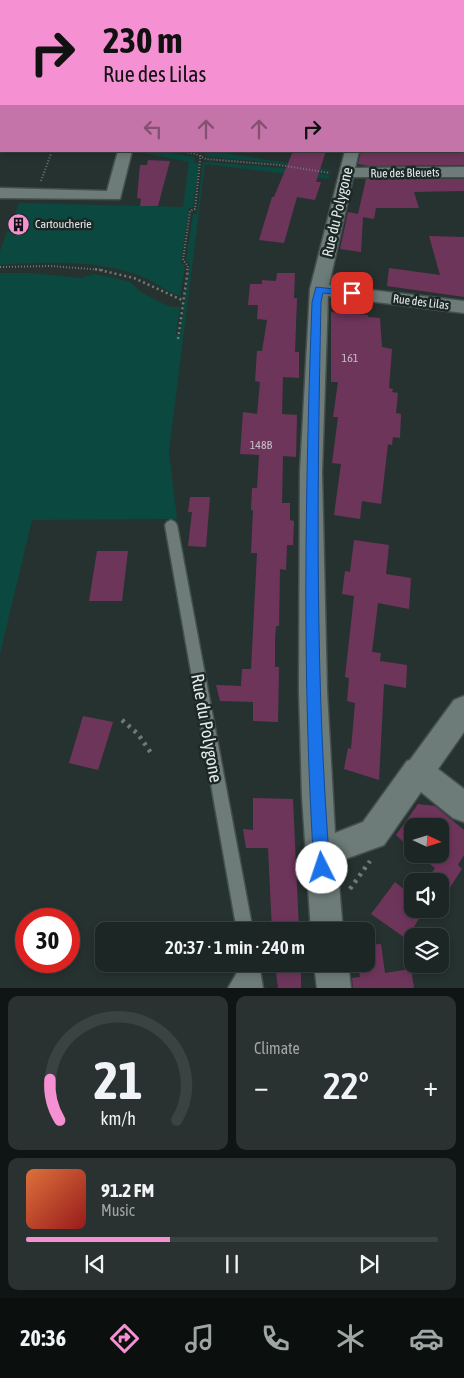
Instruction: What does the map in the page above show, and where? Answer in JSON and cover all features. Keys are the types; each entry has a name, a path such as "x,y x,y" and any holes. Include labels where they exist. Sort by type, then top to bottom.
{"street":[{"path":"0,193 114,196 125,152"},
{"name":"Rue du Polygone","path":"326,922 313,691 312,482 314,353 319,289 352,152"},
{"name":"Rue des Bleuets","path":"346,173 464,172"},
{"name":"Rue des Lilas","path":"319,289 464,308"},
{"path":"321,853 373,834 417,771 464,709"},
{"path":"417,771 464,807"},
{"path":"332,972 334,988"}],"lane":[{"name":"Rue du Polygone","path":"171,525 243,922"},
{"path":"236,988 246,972"},
{"path":"252,972 255,988"}],"path":[{"path":"36,194 52,152"},
{"path":"183,152 206,159 346,173"},
{"path":"178,339 188,266 183,260 190,211 195,209 201,152"},
{"path":"0,267 50,266 112,273 133,278 167,296 182,300"},
{"path":"122,720 138,734 151,753"}],"green space":[{"path":"139,152 167,152 195,157 194,163 199,163 193,207 189,208 181,262 185,267 180,296 141,276 102,266 68,263 0,265 0,251 9,227 20,228 22,222 12,221 19,203 183,207 189,162"},
{"path":"204,152 218,152 332,170 319,170 205,156"},
{"path":"203,163 283,168 330,175 329,179 205,164 169,451 177,519 32,520 0,654 0,273 32,273 80,278 94,274 130,282 141,292 159,302 172,307 180,307 176,334 180,335 190,265 186,259 193,214 197,214"}],"building":[{"path":"293,152 326,152 316,182 321,182 315,200 297,197 284,243 259,240 272,197 274,197"},
{"path":"361,152 464,152 464,165 369,166 358,164"},
{"path":"148,160 170,161 158,206 140,206 141,199 137,198 140,165 147,165"},
{"path":"366,179 464,179 464,191 414,192 419,208 376,208 374,219 363,217 361,252 340,249 348,212 358,214"},
{"path":"429,236 464,237 464,297 387,286 389,268 440,275"},
{"path":"277,273 295,273 294,298 297,298 295,352 299,352 299,378 283,377 282,414 297,415 296,457 283,456 282,503 290,503 290,520 294,521 293,545 287,545 286,570 280,569 279,626 276,626 275,640 275,667 279,667 278,722 253,721 253,702 220,701 216,685 241,686 242,669 251,669 257,553 251,553 253,510 251,510 252,488 257,488 259,455 240,454 243,412 257,414 260,382 255,381 257,351 262,351 267,320 257,319 258,305 248,305 250,284 262,284 262,280 276,281"},
{"path":"331,312 368,315 368,317 380,318 382,347 392,349 389,388 393,389 392,392 398,393 396,413 401,414 400,438 393,437 392,445 388,444 381,504 362,501 360,519 334,515 341,464 332,463 338,417 333,417 338,382 331,382"},
{"path":"190,497 210,497 206,547 188,546 192,512 188,512"},
{"path":"354,540 389,545 386,574 411,578 409,609 378,603 372,652 381,653 380,661 407,665 406,688 384,684 379,780 344,769 348,748 351,749 355,703 347,701 349,678 345,677 354,596 342,594 345,571 350,572"},
{"path":"97,551 128,551 122,601 89,601"},
{"path":"83,716 113,722 98,770 69,763"},
{"path":"253,798 293,799 299,922 272,922 268,848 246,848 243,829 253,830"},
{"path":"418,804 435,806 464,830 464,855 458,865 462,869 449,889 449,873 432,873 435,868 429,863 449,863 449,818 408,818"},
{"path":"404,824 404,842 396,835"},
{"path":"395,882 404,889 404,918 419,918 413,928 404,928 404,937 371,914"},
{"path":"375,944 381,944 385,973 404,970 404,973 412,973 414,988 353,988 352,978 360,977 359,972 375,972"},
{"path":"276,972 301,972 301,988 278,988"}],"place":[{"name":"Cartoucherie","path":"19,224"}],"route":[{"path":"322,868 317,796 313,671 312,472 314,353 319,289 352,293"}]}
